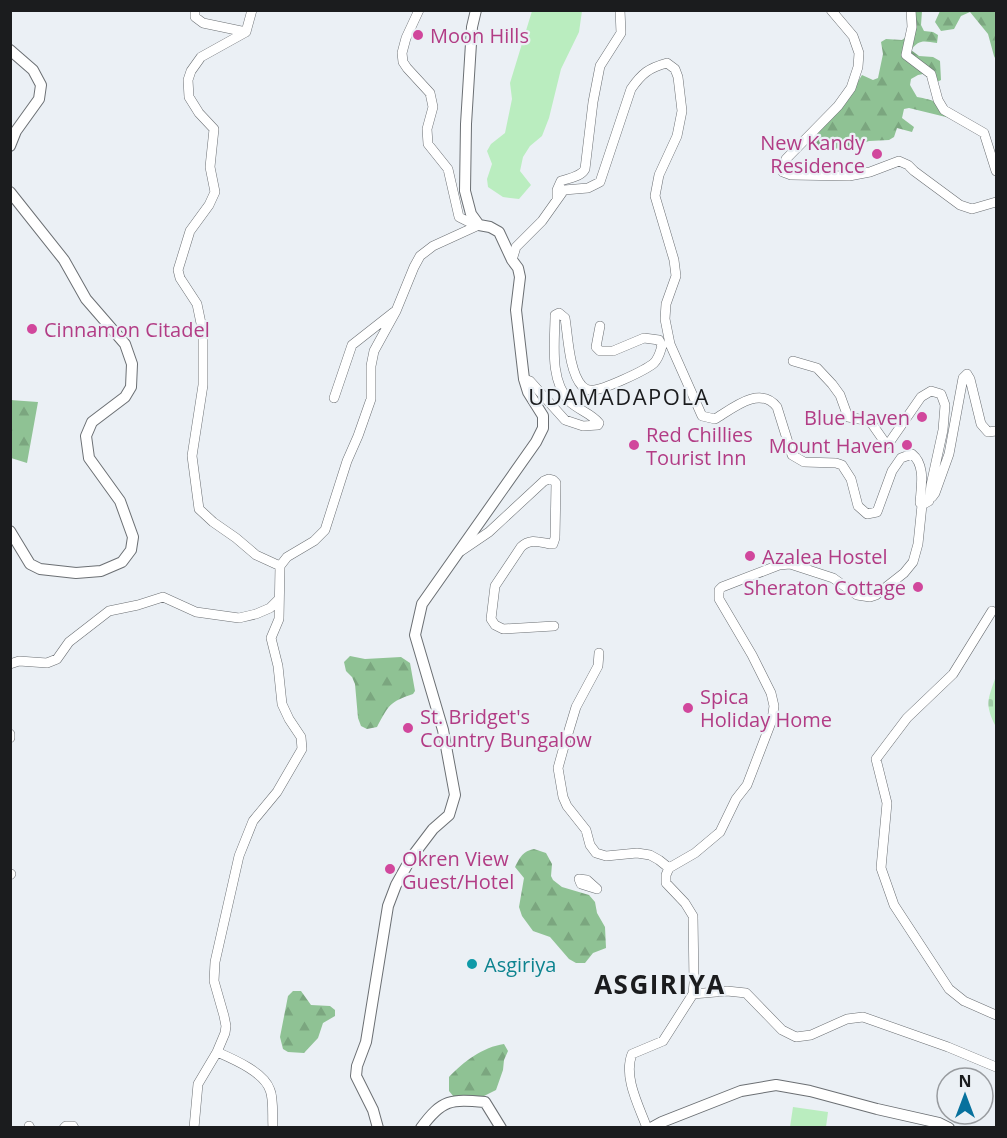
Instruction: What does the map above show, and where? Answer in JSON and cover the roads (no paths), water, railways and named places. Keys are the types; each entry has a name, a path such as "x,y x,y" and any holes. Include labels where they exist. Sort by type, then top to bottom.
{"street":[{"path":"195,10 195,16 203,23 246,32"},
{"path":"252,10 246,32 201,57 191,71 188,80 189,97 199,113 214,129 210,167 215,192 190,231 178,270 180,278 197,304 202,333 203,385 192,456 200,509 256,555 280,566"},
{"path":"378,1128 373,1110 356,1076 357,1066 366,1042 388,906 396,885 411,858 433,829 449,815 455,795 440,721 415,635 422,604 536,442 543,428 543,416 528,392 524,379 516,310 520,277 518,268 499,232 459,217 448,170 428,144 427,129 433,107 430,93 403,62 402,53 406,38 419,10"},
{"path":"476,10 472,27 465,191 471,214 479,225"},
{"path":"557,199 557,190 561,181 578,176 585,169 600,66 621,33 620,10"},
{"path":"831,10 853,36 859,53 858,67 851,88 838,106 786,159 783,172 791,175 849,176 870,172 899,161 908,165 960,205 972,209 996,202"},
{"path":"911,10 912,27 906,55 931,74 938,100 944,110 984,133 996,171"},
{"path":"10,51 33,70 41,85 39,99 16,131 10,146"},
{"path":"512,260 516,247 542,221 564,190 588,188 600,182 631,89 638,79 652,67 667,63 675,69 678,77 682,111 677,136 659,175 655,195 674,260 676,276 666,303 665,320 670,344 702,416 715,419 749,398 766,398 772,401 777,407 792,455 804,462 842,465 851,479 858,506 867,514 877,512 892,471 901,458 912,454 921,468 920,503 925,503"},
{"path":"10,192 64,260 86,299 125,344 132,364 131,387 125,397 92,422 86,436 89,458 120,501 133,537 131,550 122,562 101,572 76,573 40,569 30,564 10,531"},
{"path":"194,1128 198,1084 217,1052 225,1033 226,1026 214,981 215,962 239,856 253,821 277,792 302,749 301,737 282,704 278,666 271,638 279,620 280,566 287,557 314,541 325,531 347,461 371,399 374,351 396,311 420,256 433,246 479,225"},
{"path":"334,398 352,345 396,311"},
{"path":"524,379 530,381 566,420 583,426 598,425 595,418 569,401 560,386 555,366 555,315 559,313 565,318 573,368 577,380 589,390 600,389 654,363 660,355 662,346 659,340 644,338 613,351 600,351 596,347 600,326"},
{"path":"793,361 817,368 836,390 848,417 870,421 886,444 889,443 921,397 931,391 941,394 945,405 943,430 925,503 918,544 913,562 904,573 876,595 870,597 857,595 833,578 790,564 779,565 719,590 719,599 771,693 774,706 772,720 747,785 736,800 720,832 695,853 669,868 666,875 666,883 685,903 693,916 693,994 663,1041 632,1054 628,1075 649,1128 741,1091 776,1085 810,1091 939,1123 950,1128"},
{"path":"925,503 935,493 949,454 963,378 967,374 981,424 988,432 996,431"},
{"path":"457,554 489,532 544,482 549,479 553,480 556,483 553,544 531,540 525,542 495,586 491,619 495,625 503,629 554,626"},
{"path":"10,664 19,661 47,663 57,659 69,642 109,611 163,597 196,612 239,618 270,608 278,600"},
{"path":"992,611 953,674 907,718 876,759 886,802 881,868 894,905 950,989 964,1001 996,1014"},
{"path":"599,653 598,666 576,707 558,768 563,797 567,806 586,830 596,853 606,856 637,853 650,855 669,868"},
{"path":"693,994 727,991 746,993 782,1030 796,1037 811,1035 847,1019 863,1017 948,1047 996,1067"},
{"path":"217,1052 264,1078 271,1091 273,1128"},
{"path":"421,1128 432,1112 446,1103 468,1100 485,1102 501,1128"},
{"path":"64,1128 66,1126 74,1128"}],"place":[{"name":"Moon Hills","path":"418,35"},
{"name":"New Kandy Residence","path":"877,154"},
{"name":"Cinnamon Citadel","path":"32,329"},
{"name":"Blue Haven","path":"922,417"},
{"name":"Red Chillies Tourist Inn","path":"634,445"},
{"name":"Mount Haven","path":"907,445"},
{"name":"Azalea Hostel","path":"750,556"},
{"name":"Sheraton Cottage","path":"918,587"},
{"name":"Spica Holiday Home","path":"688,708"},
{"name":"St. Bridget's Country Bungalow","path":"408,728"},
{"name":"Okren View Guest/Hotel","path":"390,869"},
{"name":"Asgiriya","path":"472,964"}],"district":[{"name":"UDAMADAPOLA","path":"619,396"},
{"name":"ASGIRIYA","path":"660,984"}]}
